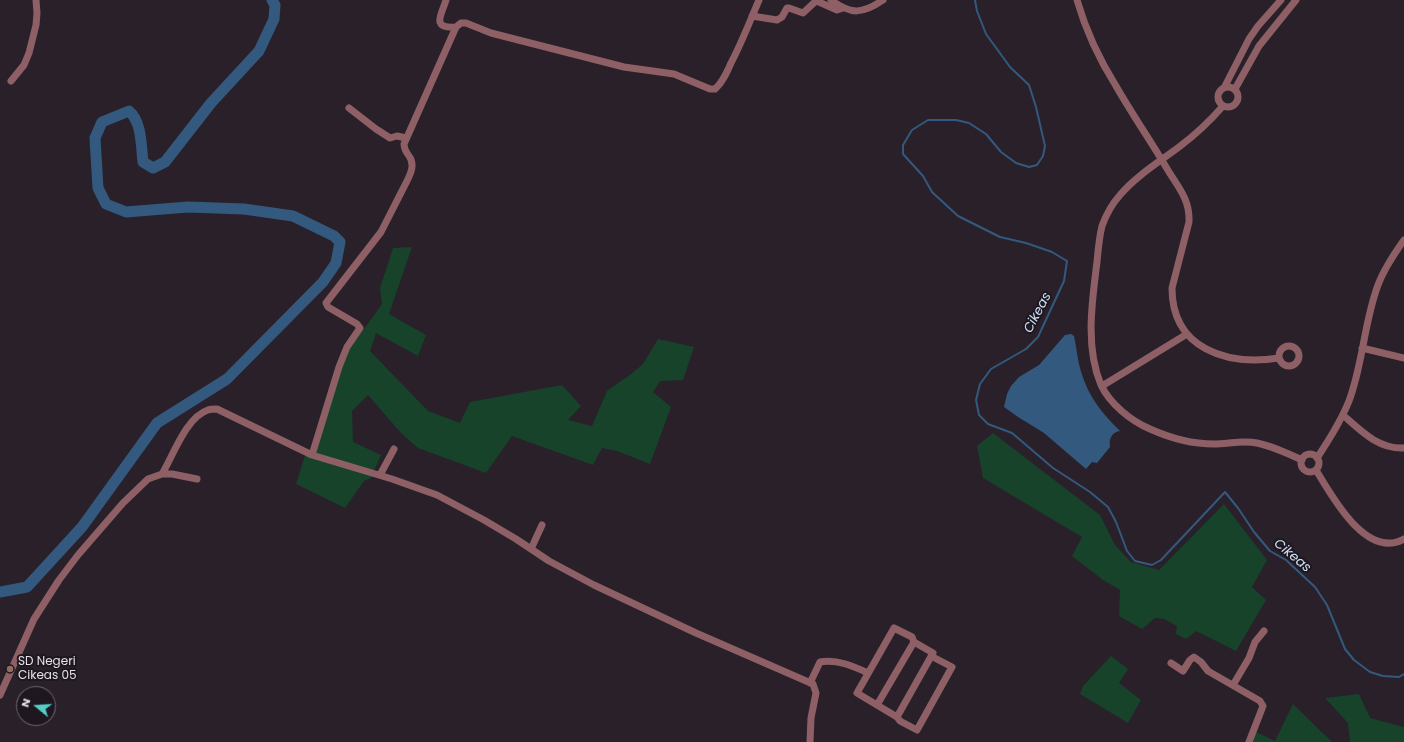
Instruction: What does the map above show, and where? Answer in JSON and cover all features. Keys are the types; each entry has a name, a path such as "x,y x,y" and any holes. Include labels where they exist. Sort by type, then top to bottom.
{"street":[{"path":"11,82 24,64 29,54 37,18 36,0"},
{"path":"446,0 439,20 441,24 456,27"},
{"path":"312,455 330,393 344,353 360,328 328,307 326,303 381,232 407,181 411,172 412,163 411,158 404,147 406,138 456,27 461,23 466,24 491,33 624,67 674,74 710,89 715,89 726,74 759,0"},
{"path":"831,0 843,8 851,11 865,11 884,0"},
{"path":"1077,0 1088,31 1104,67 1180,188 1187,204 1189,222 1172,288 1174,311 1187,334 1194,341 1215,353 1241,360 1279,358"},
{"path":"1224,88 1230,87 1238,94 1238,100 1234,106 1229,108 1223,106 1218,99 1218,94 1224,88 1249,39 1258,26 1281,0"},
{"path":"1234,89 1259,46 1296,0"},
{"path":"752,16 777,20 782,17 787,8 803,13 816,1 836,10 843,8"},
{"path":"1223,106 1194,135 1120,194 1107,215 1102,228 1096,272 1091,331 1094,360 1102,386 1113,402 1127,416 1150,430 1170,437 1201,443 1256,443 1277,449 1302,460"},
{"path":"349,108 390,138 397,136 406,138"},
{"path":"1302,460 1302,468 1306,471 1311,472 1316,470 1319,464 1318,458 1343,415 1353,388 1371,305 1378,284 1393,255 1404,240"},
{"path":"1102,386 1187,334"},
{"path":"1362,348 1404,358"},
{"path":"162,474 185,432 195,418 207,410 217,409 312,455 380,475 437,495 484,520 549,561 600,588 696,633 813,684 816,693 811,718 810,742"},
{"path":"1343,415 1375,442 1384,446 1404,448"},
{"path":"380,475 394,449"},
{"path":"1302,460 1308,455 1313,455 1318,458"},
{"path":"1316,470 1344,514 1362,532 1371,538 1387,544 1396,543 1404,539"},
{"path":"0,695 34,619 59,580 78,555 123,503 148,480 162,474 172,474 197,479"},
{"path":"531,549 542,525"},
{"path":"897,717 931,656 933,653 914,642 912,637 894,628 868,673 857,693 897,717 900,721 917,730 952,668 931,656"},
{"path":"1233,685 1250,655 1255,642 1264,630"},
{"path":"877,705 914,642"},
{"path":"1171,663 1183,671 1190,660 1194,657 1201,662 1208,671 1262,703 1261,712 1249,742"},
{"path":"810,683 820,662 825,661 848,664 868,673"}],"green space":[{"path":"412,247 389,314 426,335 418,356 376,333 370,351 428,411 460,423 470,402 562,385 581,406 568,420 592,426 607,391 643,364 658,339 694,347 683,380 660,381 653,392 671,407 650,464 617,451 602,448 593,465 512,436 486,473 418,448 401,433 368,395 352,411 353,442 381,455 371,478 364,481 345,508 296,484 307,449 313,452 348,351 382,304 380,288 393,248"},
{"path":"993,433 1100,515 1115,545 1131,562 1159,570 1224,504 1267,560 1252,587 1266,600 1236,651 1196,631 1186,639 1176,634 1177,626 1164,619 1155,618 1142,629 1119,616 1120,590 1103,580 1072,556 1082,537 983,478 977,446"},
{"path":"1111,656 1128,669 1119,683 1141,700 1128,723 1080,694 1083,686"},
{"path":"1359,694 1370,718 1404,727 1404,742 1350,742 1348,723 1325,698"},
{"path":"1293,704 1332,742 1248,742 1252,730 1275,741"}],"water":[{"path":"1071,334 1074,336 1079,364 1085,384 1094,400 1120,431 1114,433 1110,439 1110,447 1097,463 1092,462 1086,469 1044,433 1004,407 1007,394 1011,386 1019,377 1039,365 1065,335"}],"waterway":[{"path":"0,592 27,587 82,527 157,423 227,379 323,282 336,263 340,242 334,236 293,216 244,209 188,207 126,212 106,204 98,188 95,138 102,122 129,111 139,128 143,162 153,168 165,162 211,103 259,51 274,19 275,5 272,0"},
{"name":"Cikeas","path":"975,0 977,11 986,34 1010,67 1029,85 1045,146 1043,156 1037,165 1029,167 1016,163 1001,152 986,134 969,123 956,120 928,120 912,130 903,145 903,154 923,176 932,192 958,216 1000,237 1026,243 1052,252 1067,261 1064,281 1038,337 1026,349 991,369 980,384 976,400 979,415 988,424 1012,433 1053,468 1090,492 1108,507 1116,522 1127,551 1135,561 1152,565 1161,560 1225,492 1270,551 1286,560 1315,587 1327,605 1345,649 1354,660 1370,672 1383,676 1399,677 1404,674"}],"place":[{"name":"SD Negeri Cikeas 05","path":"10,669"}]}
